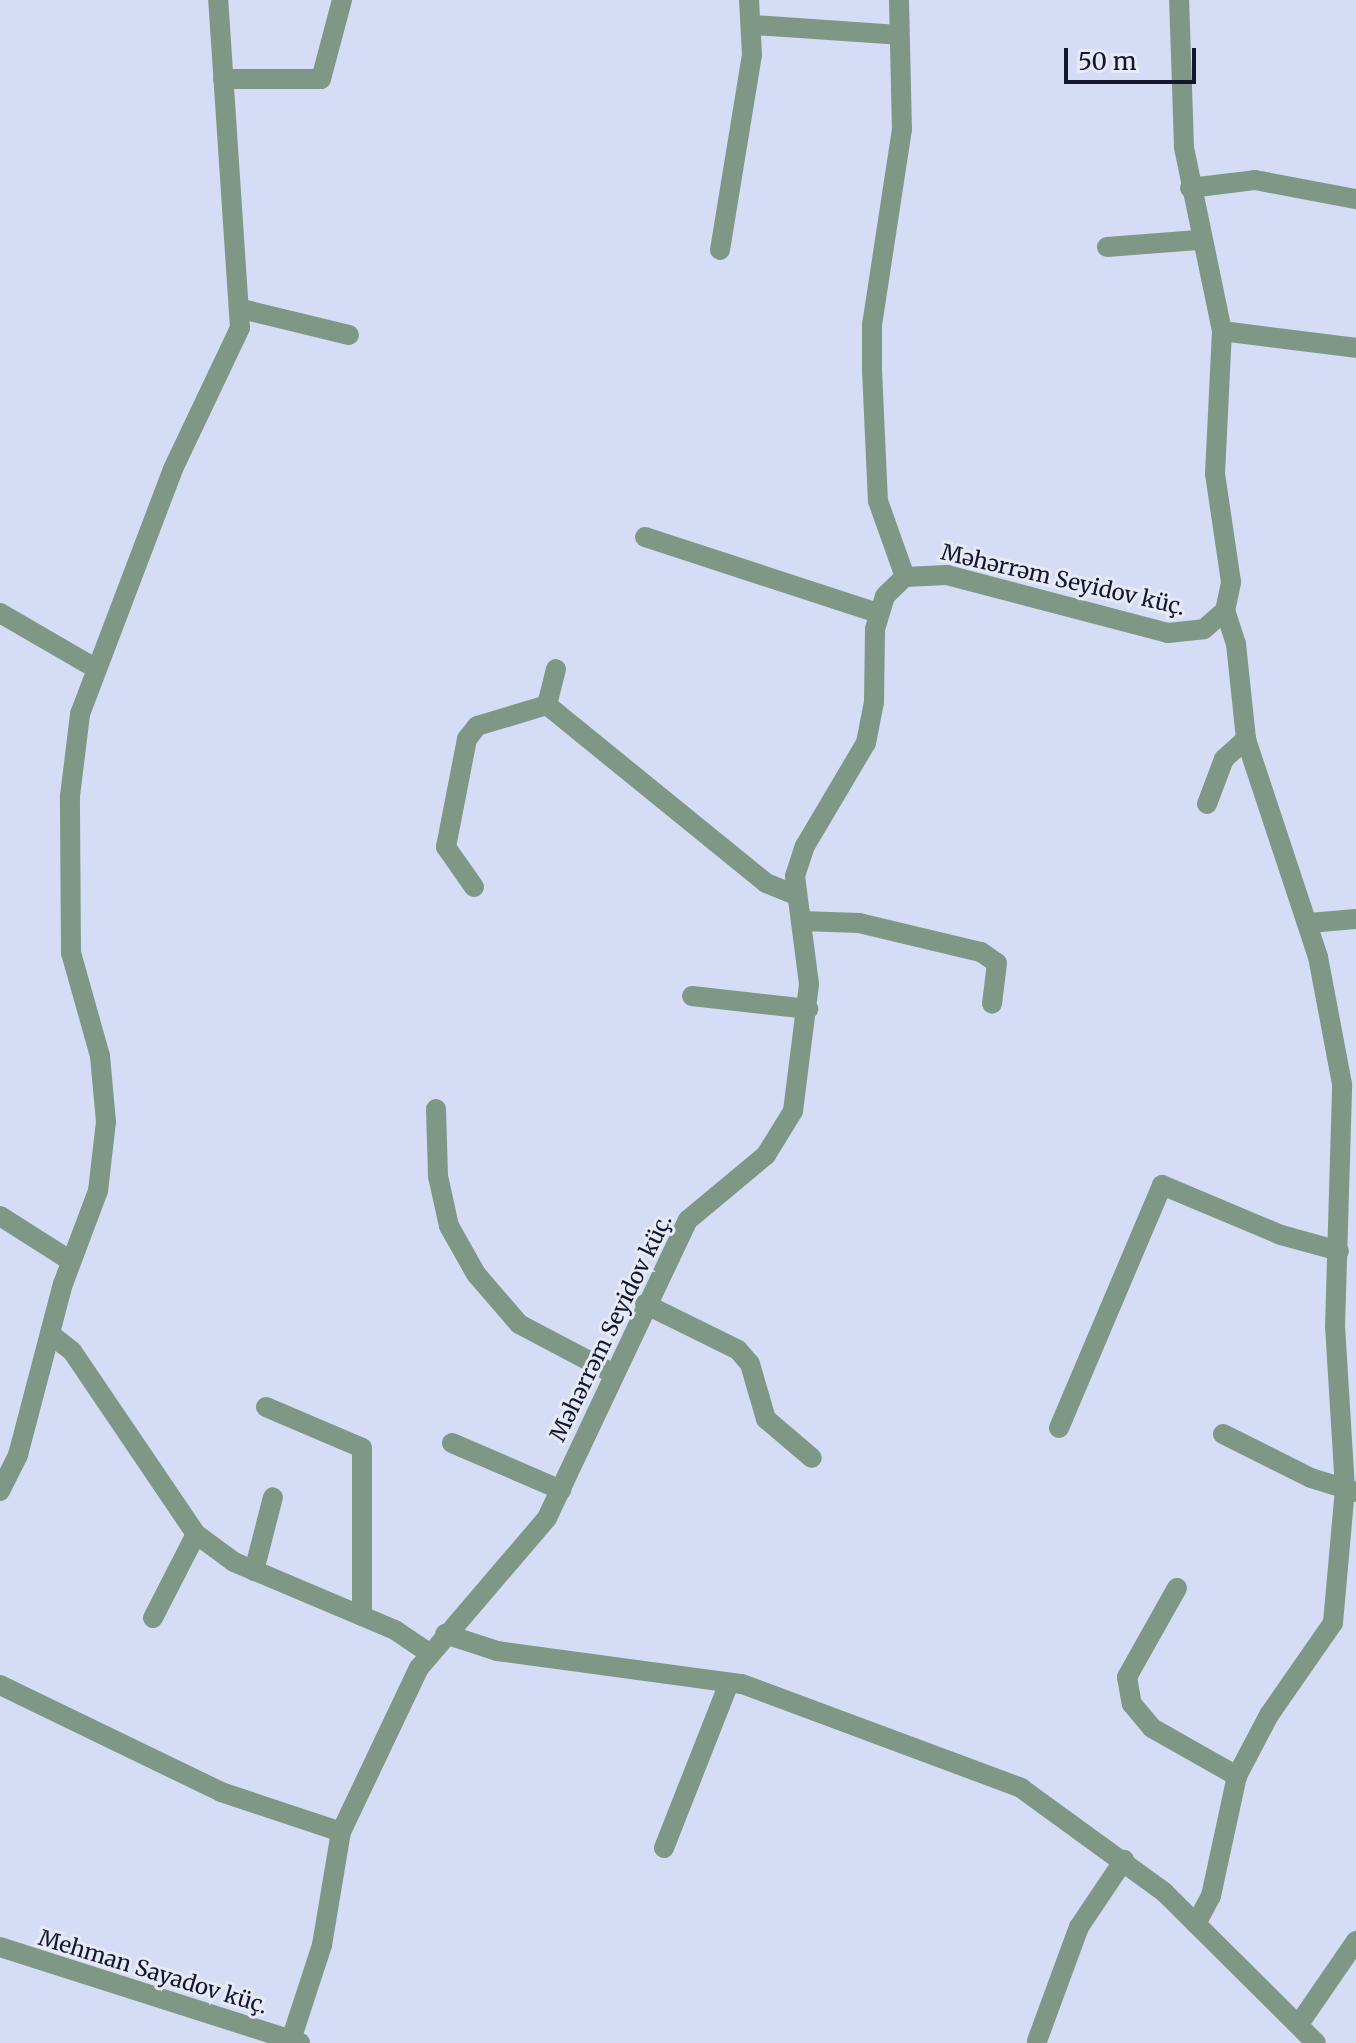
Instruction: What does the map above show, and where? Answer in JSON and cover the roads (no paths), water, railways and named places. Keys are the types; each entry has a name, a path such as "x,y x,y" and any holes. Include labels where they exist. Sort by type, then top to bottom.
{"street":[{"path":"0,1491 71,1261 98,1191 107,1098 71,939 73,758 95,668 182,446 232,351 242,309 218,0"},
{"path":"223,79 321,79 342,0"},
{"path":"720,250 754,25 749,0"},
{"path":"645,537 877,613 892,586 905,577 878,501 872,370 872,324 902,129 899,0"},
{"path":"1179,0 1190,188 1198,240 1222,331 1215,474 1231,582 1225,611 1236,644 1246,739 1286,873 1309,923 1342,1084 1335,1327 1351,1490 1333,1623 1269,1715 1237,1776 1211,1896 1196,1924"},
{"path":"754,25 899,35"},
{"path":"1190,188 1255,180 1356,199"},
{"path":"1107,247 1198,240"},
{"path":"242,309 349,335"},
{"path":"1222,331 1356,348"},
{"name":"Məhərrəm Seyidov küç.","path":"905,577 947,575 1168,633 1204,629 1225,611"},
{"path":"0,613 95,668"},
{"name":"Məhərrəm Seyidov küç.","path":"294,2042 319,1956 341,1832 429,1653 523,1553 561,1490 645,1304 688,1220 766,1155 785,1129 799,1090 808,1009 796,895 805,846 866,743 877,613"},
{"path":"547,705 556,669"},
{"path":"547,705 766,883 796,895"},
{"path":"474,887 446,847 467,739 477,726 547,705"},
{"path":"1207,804 1224,759 1246,739"},
{"path":"1309,923 1356,919"},
{"path":"801,921 859,923 981,952 997,963 992,1004"},
{"path":"692,996 808,1009"},
{"path":"436,1109 438,1176 449,1226 476,1274 519,1324 614,1374"},
{"path":"1059,1428 1162,1185 1281,1235 1339,1251"},
{"path":"0,1216 71,1261"},
{"path":"645,1304 738,1350 750,1364 766,1419 812,1458"},
{"path":"50,1334 72,1351 196,1534 254,1571 362,1616 429,1653"},
{"path":"266,1407 362,1448 362,1616"},
{"path":"1223,1434 1351,1490"},
{"path":"452,1443 561,1490"},
{"path":"254,1571 273,1497"},
{"path":"153,1618 196,1534"},
{"path":"1177,1588 1127,1677 1132,1704 1152,1728 1237,1776"},
{"path":"445,1634 497,1651 729,1683 1021,1788 1124,1860 1196,1924 1248,1982 1299,2024 1316,2043"},
{"path":"664,1848 729,1683"},
{"path":"0,1685 221,1792 341,1832"},
{"path":"1037,2041 1079,1927 1124,1860"},
{"path":"1299,2024 1356,1941"},
{"name":"Mehman Sayadov küç.","path":"0,1947 294,2042"}]}
